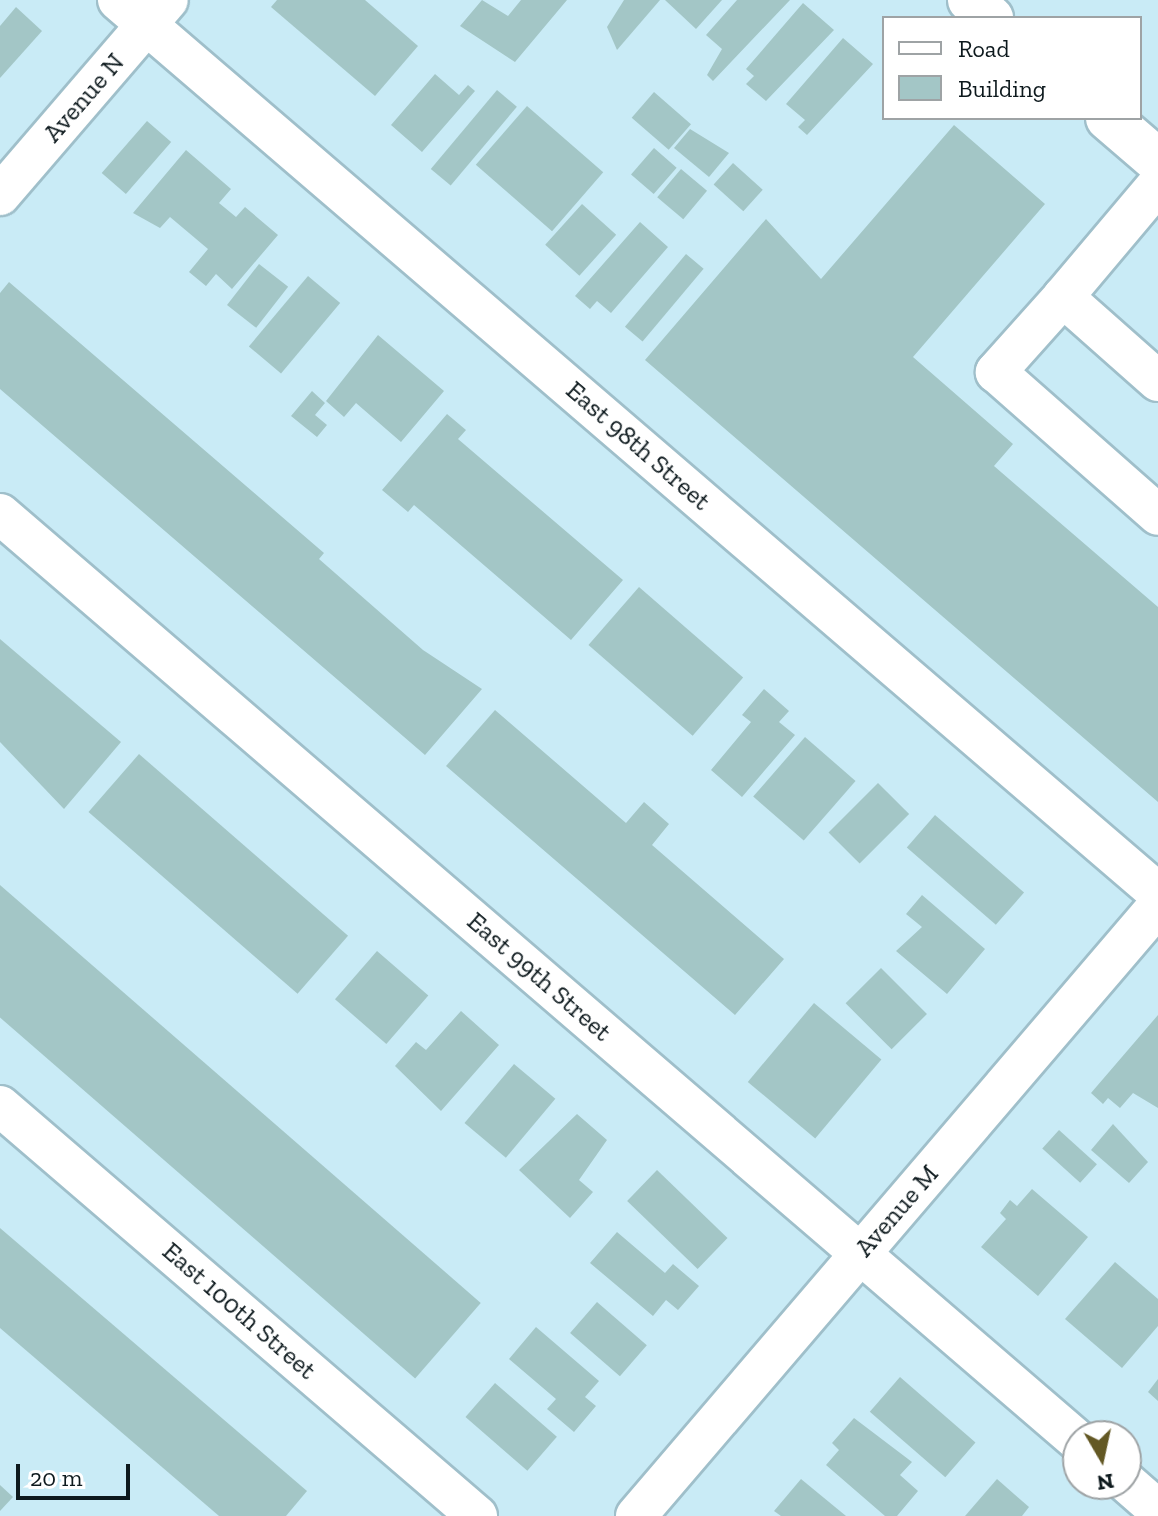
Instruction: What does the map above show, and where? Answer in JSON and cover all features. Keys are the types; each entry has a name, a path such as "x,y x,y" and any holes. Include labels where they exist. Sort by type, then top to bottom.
{"main road":[{"path":"970,0 989,16"},
{"path":"1110,120 1158,161"}],"street":[{"name":"Avenue N","path":"0,195 144,8"},
{"name":"East 98th Street","path":"144,8 1158,893"},
{"path":"1158,184 996,372 1158,515"},
{"path":"1063,297 1158,381"},
{"name":"East 99th Street","path":"0,514 1062,1427"},
{"name":"Avenue M","path":"636,1516 1158,906"},
{"name":"East 100th Street","path":"0,1106 477,1516"},
{"path":"1142,1496 1158,1510"}],"building":[{"path":"277,0 365,0 418,46 375,96 271,7"},
{"path":"482,0 508,16 521,0 567,0 515,62 460,26"},
{"path":"624,0 660,0 617,50 607,27"},
{"path":"665,0 722,0 696,29"},
{"path":"737,0 790,0 713,81 707,75 722,49 706,35"},
{"path":"803,3 834,30 766,101 746,84 754,76 746,69"},
{"path":"16,7 42,31 0,78 0,26"},
{"path":"843,38 873,64 807,135 798,127 805,120 786,104"},
{"path":"435,74 459,95 468,85 475,91 422,152 391,125"},
{"path":"497,90 517,107 451,186 431,169"},
{"path":"654,92 691,124 669,150 632,118"},
{"path":"527,106 603,172 552,231 476,165"},
{"path":"147,121 171,142 126,194 102,173"},
{"path":"954,125 1045,204 913,357 1013,444 994,466 1158,607 1158,802 645,360 766,219 821,279"},
{"path":"690,129 729,153 709,177 674,148"},
{"path":"654,148 677,168 654,194 631,174"},
{"path":"186,150 231,189 219,203 236,217 245,207 278,235 232,289 216,274 206,286 189,272 208,249 170,217 160,228 133,213"},
{"path":"733,163 763,190 743,211 714,185"},
{"path":"681,169 707,191 683,219 657,197"},
{"path":"582,204 616,235 579,276 545,245"},
{"path":"640,222 668,247 611,313 597,301 590,309 575,296"},
{"path":"686,254 704,269 643,342 625,327"},
{"path":"259,264 288,287 256,328 227,305"},
{"path":"308,276 340,303 281,373 249,346"},
{"path":"9,282 324,553 319,559 423,650 482,689 425,755 0,389 0,293"},
{"path":"378,335 444,391 401,442 356,403 344,417 326,401"},
{"path":"312,391 325,403 315,415 327,425 317,437 291,416"},
{"path":"447,414 466,430 458,439 623,580 571,640 414,505 408,512 382,490"},
{"path":"639,587 743,678 693,736 588,645"},
{"path":"0,639 121,742 64,809 0,742"},
{"path":"764,689 789,711 779,722 795,735 742,797 711,770 751,722 742,715"},
{"path":"495,710 626,823 644,802 669,824 652,845 784,959 735,1015 446,766"},
{"path":"805,737 856,781 804,841 753,797"},
{"path":"139,754 348,936 298,994 88,812"},
{"path":"878,783 909,814 860,864 829,832"},
{"path":"935,815 1024,892 996,925 907,847"},
{"path":"0,885 481,1303 415,1378 0,1018"},
{"path":"922,895 985,949 947,994 896,951 922,927 906,914"},
{"path":"377,951 428,996 386,1044 335,999"},
{"path":"881,968 927,1014 892,1049 846,1003"},
{"path":"814,1003 881,1060 815,1138 748,1082"},
{"path":"461,1011 499,1045 441,1111 395,1066 416,1042 426,1050"},
{"path":"1158,1015 1158,1108 1133,1093 1120,1108 1108,1098 1103,1104 1091,1093"},
{"path":"514,1064 555,1099 506,1158 465,1123"},
{"path":"577,1114 607,1140 579,1180 593,1192 570,1218 519,1170"},
{"path":"1113,1124 1148,1162 1129,1183 1091,1150"},
{"path":"1059,1130 1097,1164 1080,1183 1042,1149"},
{"path":"657,1170 727,1238 698,1269 627,1201"},
{"path":"1032,1189 1088,1237 1038,1296 981,1247 1006,1219 1000,1213 1010,1200 1017,1206"},
{"path":"0,1228 307,1491 286,1516 219,1516 0,1328"},
{"path":"617,1232 665,1273 673,1264 699,1286 678,1310 666,1300 653,1316 590,1263"},
{"path":"1115,1262 1158,1299 1158,1326 1122,1368 1065,1319"},
{"path":"597,1302 647,1345 620,1376 570,1333"},
{"path":"536,1327 599,1381 585,1397 596,1406 574,1432 547,1409 556,1399 509,1359"},
{"path":"900,1377 975,1443 945,1477 870,1412"},
{"path":"1158,1379 1158,1401 1148,1392"},
{"path":"495,1383 557,1437 527,1471 465,1417"},
{"path":"854,1418 912,1462 900,1475 918,1491 897,1516 885,1516 826,1465 839,1450 832,1443"},
{"path":"801,1479 846,1516 781,1516 774,1511"},
{"path":"997,1479 1029,1507 1022,1516 965,1516"},
{"path":"0,1485 13,1497 0,1511"}]}
